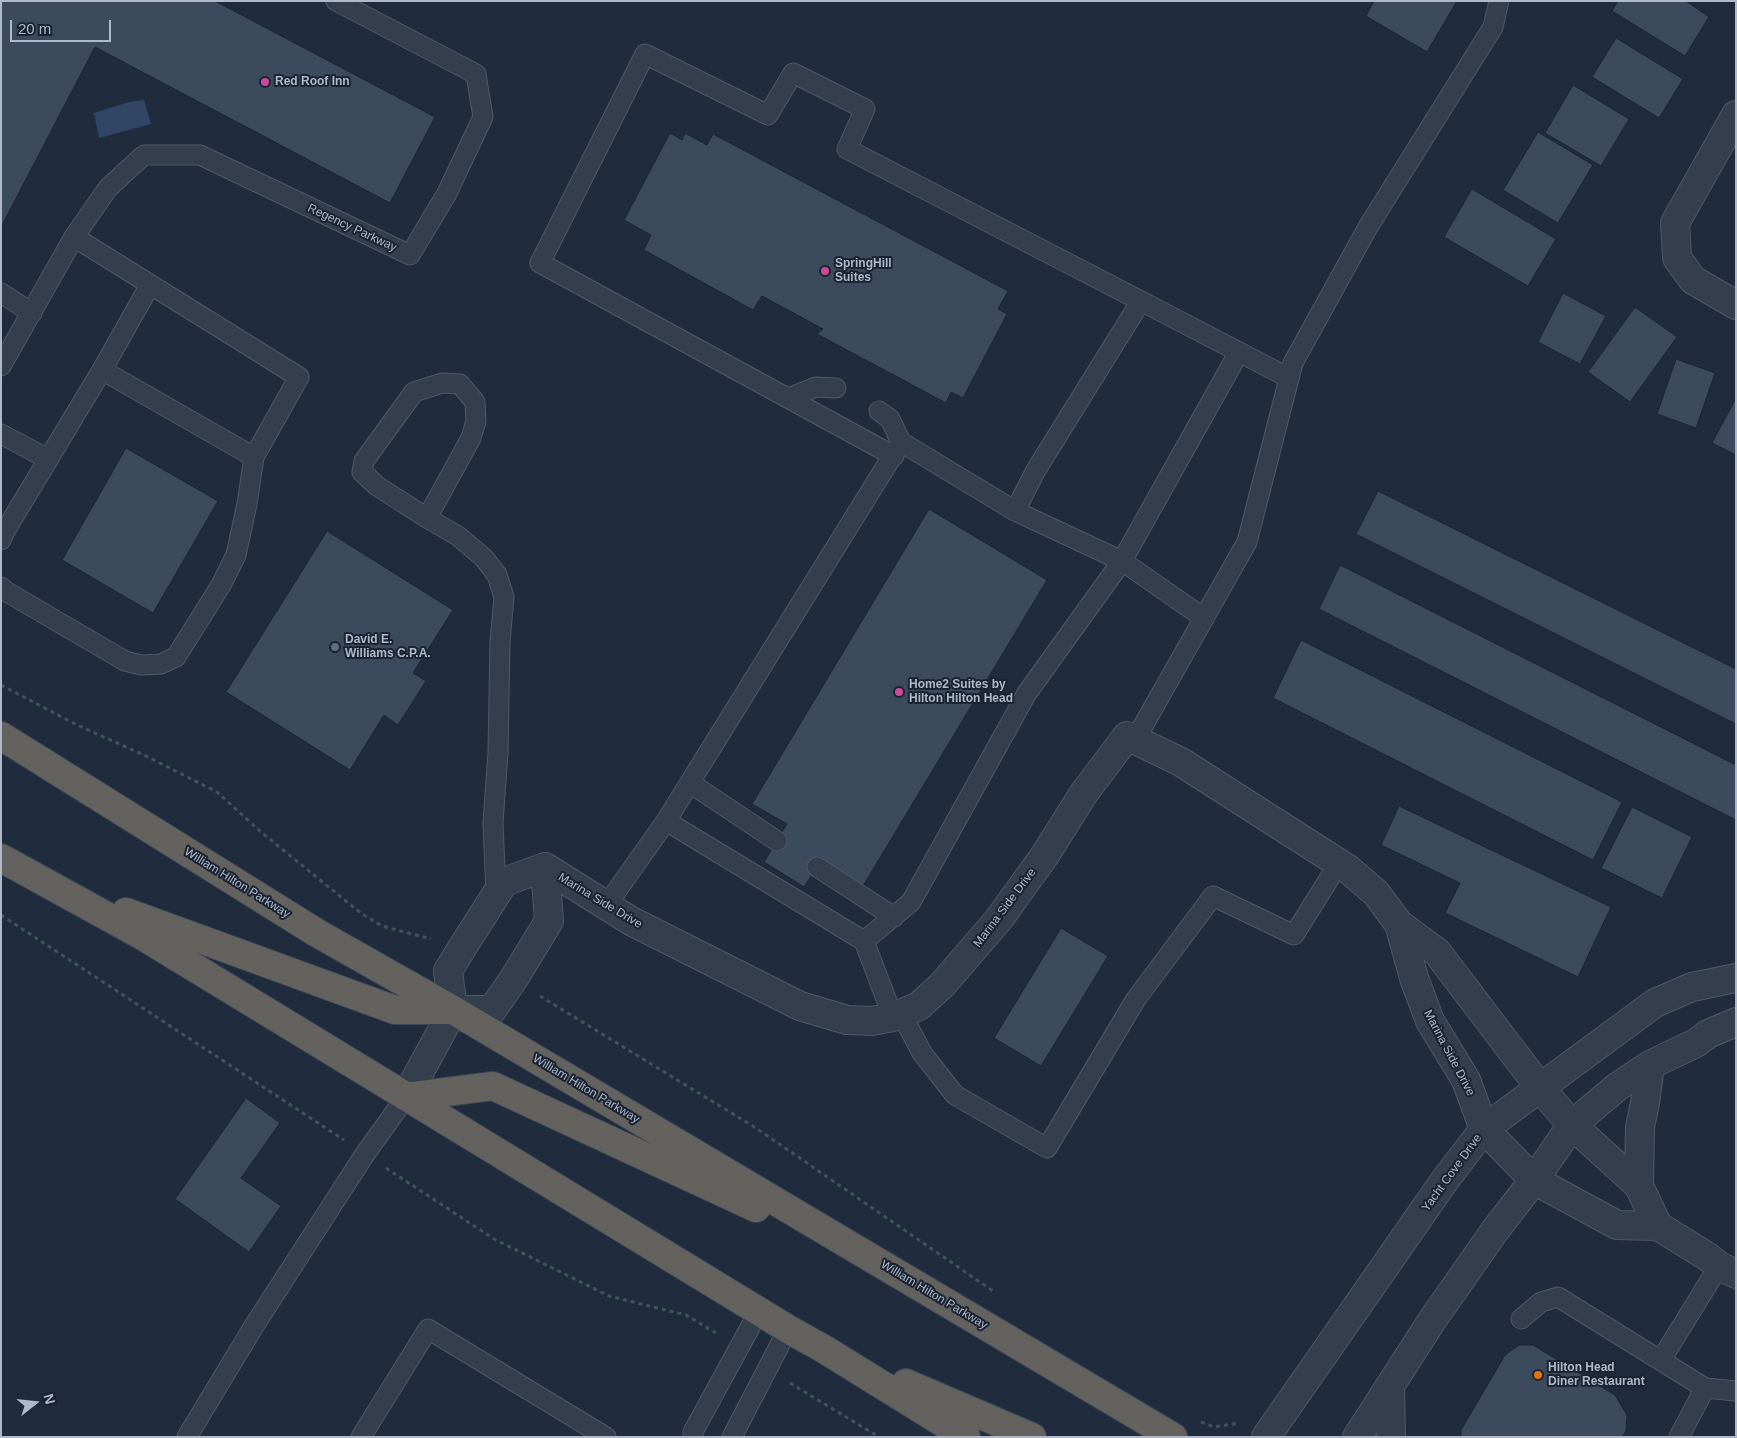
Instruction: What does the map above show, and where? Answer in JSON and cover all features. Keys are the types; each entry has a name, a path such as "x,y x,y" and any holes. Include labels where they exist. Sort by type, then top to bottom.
{"highway":[{"name":"William Hilton Parkway","path":"1,736 317,933 453,1010 1173,1437"},
{"path":"1,858 141,935 788,1329 824,1348 966,1437"},
{"path":"43,882 395,1010 453,1010"},
{"path":"406,1097 493,1086 893,1271"},
{"path":"824,1348 1032,1437"}],"street":[{"path":"1736,115 1674,223 1677,258 1693,280 1736,306"},
{"name":"Marina Side Drive","path":"545,867 640,926 800,1006 846,1020 872,1021 897,1015 919,1006 942,985 1000,919 1045,855 1084,792 1127,736 1181,762 1348,869 1376,894 1399,924 1436,952 1541,1089 1572,1125 1639,1186 1658,1226"},
{"name":"Marina Side Drive","path":"545,867 549,921 513,980 492,1010 453,1010 448,972 496,894 504,882 545,867"},
{"name":"Marina Side Drive","path":"1399,924 1414,978 1430,1021 1466,1080 1484,1129 1534,1180 1617,1224 1658,1226 1727,1270"},
{"name":"Yacht Cove Drive","path":"1267,1436 1445,1180 1484,1129 1541,1089 1655,1003 1692,987 1736,978"},
{"path":"406,1097 453,1010"},
{"path":"1357,1437 1433,1319 1572,1125 1617,1087 1650,1065 1696,1043 1708,1034 1736,1022"},
{"name":"Marina Side Drive","path":"1639,1186 1640,1127 1650,1065"},
{"path":"1390,1386 1391,1437"}],"lane":[{"name":"Regency Parkway","path":"1,366 74,238 108,188 144,154 200,155 410,255 446,195 483,117 476,74 336,1"},
{"path":"1135,740 1247,542 1293,362 1368,227 1493,27 1499,1"},
{"path":"1204,618 1122,561 1014,511 897,449 788,398 540,263 645,54 768,115 793,73 865,109 847,148 1289,378"},
{"path":"1,587 6,592 126,661 141,665 161,664 176,657 222,585 236,555 247,504 254,457 299,377 74,238"},
{"path":"1,540 150,285"},
{"path":"1,293 32,313"},
{"path":"1014,511 1036,470 1141,301"},
{"path":"864,942 911,902 1027,693 1122,561 1239,352"},
{"path":"102,370 254,457"},
{"path":"427,518 471,438 476,421 474,402 460,384 442,383 414,392 364,461 362,472 377,486 427,518 458,536 484,558 497,575 504,597 500,642 498,753 493,823 496,894"},
{"path":"788,398 816,387 836,388"},
{"path":"606,906 690,784 897,449 890,419 879,411"},
{"path":"1,434 48,460"},
{"path":"690,784 777,841"},
{"path":"666,821 864,942 897,1015 922,1053 955,1096 1047,1148 1136,999 1214,896 1294,935 1339,863"},
{"path":"817,867 894,917"},
{"path":"187,1437 254,1326 365,1154 406,1097"},
{"path":"1662,1360 1727,1270"},
{"path":"1521,1319 1541,1302 1558,1297 1705,1388 1736,1391"},
{"path":"693,1437 693,1432 759,1311"},
{"path":"360,1437 428,1328 606,1437"},
{"path":"732,1437 788,1329"},
{"path":"1679,1437 1705,1388"}],"path":[{"path":"1,684 77,725 144,755 217,792 260,832 369,918 382,926 462,948"},
{"path":"1,916 494,1239 609,1296 686,1315 738,1347"},
{"path":"513,980 756,1128 1001,1296"},
{"path":"767,1369 879,1437"},
{"path":"1198,1421 1214,1427 1243,1422 1267,1436"}],"water":[{"path":"144,100 151,124 99,138 94,113 129,102"}],"building":[{"name":"Red Roof Inn","path":"1,1 215,1 435,117 390,203 95,47 1,227"},
{"path":"1374,1 1457,1 1427,52 1366,16"},
{"path":"1618,1 1686,1 1709,17 1685,56 1612,11"},
{"path":"1616,38 1683,79 1659,118 1592,77"},
{"path":"1573,85 1629,119 1601,166 1545,133"},
{"path":"1538,132 1593,165 1558,223 1503,190"},
{"name":"SpringHill Suites","path":"670,133 682,140 685,133 707,145 713,134 1008,291 998,309 1007,314 963,398 951,392 946,403 817,334 823,329 762,296 753,310 644,250 651,235 624,220"},
{"path":"1472,189 1556,239 1528,286 1444,237"},
{"path":"1563,293 1606,316 1580,364 1538,342"},
{"path":"1635,307 1677,337 1630,402 1588,372"},
{"path":"1676,359 1715,373 1696,428 1657,414"},
{"path":"1736,398 1736,455 1712,443"},
{"path":"126,448 218,501 153,613 62,560"},
{"path":"1378,491 1736,669 1736,724 1356,534"},
{"name":"Home2 Suites by Hilton Hilton Head","path":"929,509 1047,580 863,886 817,867 804,887 764,862 787,824 752,804"},
{"path":"327,531 453,610 413,673 426,681 398,725 384,715 350,770 226,692"},
{"path":"1340,565 1736,765 1736,820 1319,609"},
{"path":"1301,640 1622,802 1593,860 1273,698"},
{"path":"1399,806 1611,907 1578,977 1445,913 1460,883 1381,845"},
{"path":"1632,807 1692,837 1662,898 1601,868"},
{"path":"1061,928 1108,956 1041,1066 994,1038"},
{"path":"246,1098 280,1123 241,1178 281,1206 249,1252 175,1199"},
{"name":"Hilton Head Diner Restaurant","path":"1519,1345 1533,1345 1615,1395 1627,1415 1626,1431 1622,1437 1461,1437 1461,1430 1505,1355"}],"place":[{"name":"Red Roof Inn","path":"265,82"},
{"name":"SpringHill Suites","path":"825,271"},
{"name":"David E. Williams C.P.A.","path":"335,647"},
{"name":"Home2 Suites by Hilton Hilton Head","path":"899,692"},
{"name":"Hilton Head Diner Restaurant","path":"1538,1375"}]}
